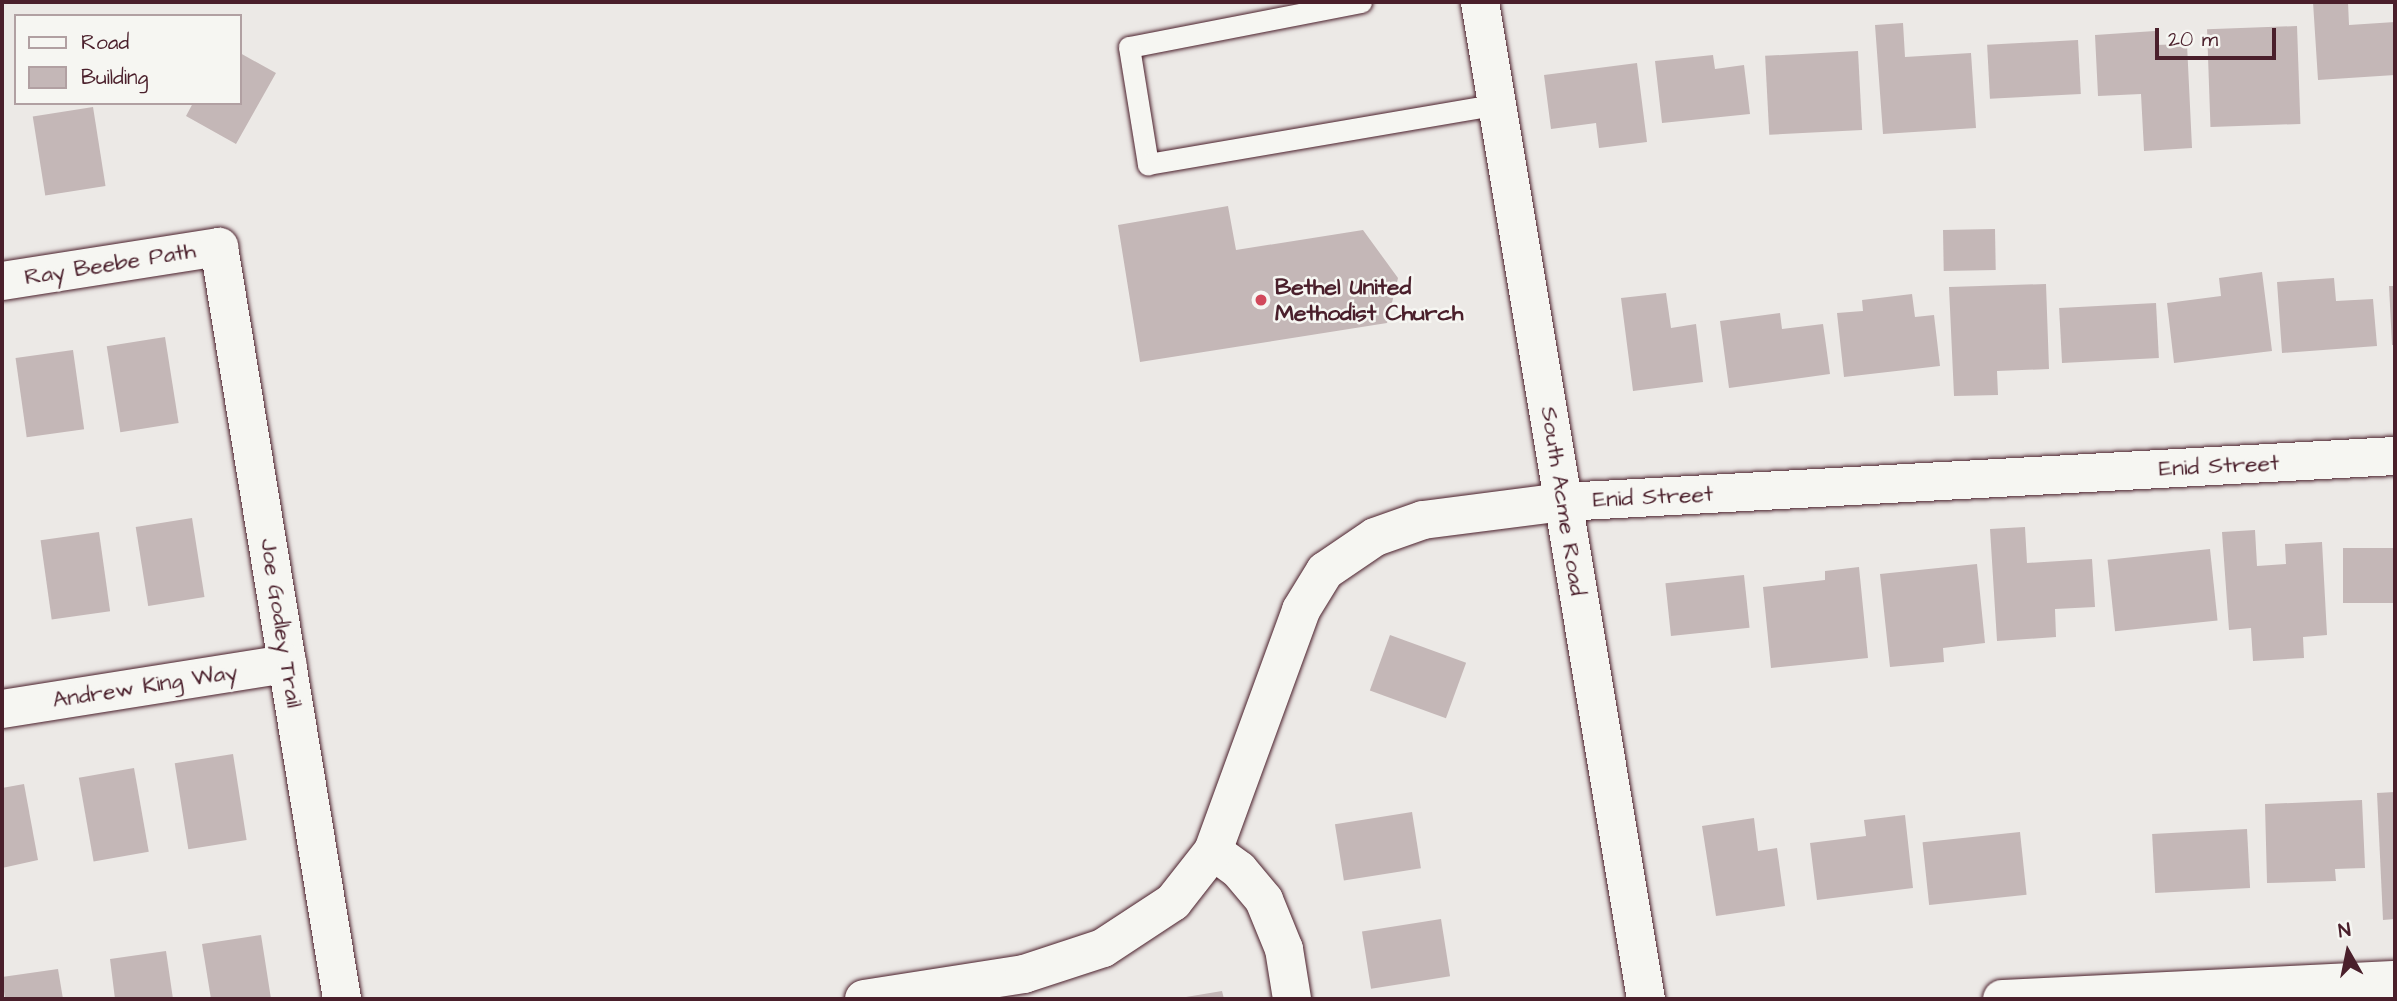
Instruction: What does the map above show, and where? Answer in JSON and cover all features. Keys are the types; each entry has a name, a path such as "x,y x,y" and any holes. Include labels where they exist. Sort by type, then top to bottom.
{"street":[{"name":"South Acme Road","path":"1480,2 1646,999"},
{"name":"Ray Beebe Path","path":"2,281 219,247"},
{"name":"Joe Godley Trail","path":"219,247 342,999"},
{"name":"Enid Street","path":"864,999 1024,974 1103,948 1173,902 1213,851 1301,610 1325,572 1374,537 1423,520 1563,502 2395,456"},
{"name":"Andrew King Way","path":"2,709 288,664"},
{"path":"1213,851 1239,870 1264,900 1284,949 1292,999"},
{"path":"2002,999 2395,980"}],"lane":[{"path":"1360,2 1129,47 1148,164 1498,104"}],"building":[{"path":"2313,2 2348,2 2349,25 2395,22 2395,75 2318,80"},
{"path":"1903,23 1905,57 1971,53 1976,128 1883,134 1875,25"},
{"path":"2297,26 2300,124 2210,127 2207,29"},
{"path":"2155,31 2155,45 2187,44 2192,148 2144,151 2141,94 2098,96 2095,35"},
{"path":"2078,40 2081,94 1990,99 1987,45"},
{"path":"1858,51 1862,130 1769,135 1765,56"},
{"path":"242,54 276,73 236,144 186,116 192,105 242,105"},
{"path":"1713,55 1715,69 1744,65 1750,114 1662,123 1655,61"},
{"path":"1637,63 1647,142 1599,148 1596,123 1551,129 1544,75"},
{"path":"93,107 106,186 45,196 33,117"},
{"name":"Bethel United Methodist Church","path":"1228,206 1236,250 1363,230 1398,278 1387,323 1140,362 1118,225"},
{"path":"1995,229 1996,270 1944,271 1943,230"},
{"path":"2262,272 2272,351 2174,363 2167,303 2221,296 2219,278"},
{"path":"2334,278 2336,301 2373,299 2377,346 2282,353 2277,282"},
{"path":"2046,284 2049,369 1997,371 1998,395 1954,396 1949,287"},
{"path":"2389,286 2395,286 2395,345 2392,345"},
{"path":"1666,293 1671,328 1696,324 1703,382 1633,391 1621,298"},
{"path":"1912,294 1915,317 1934,315 1940,366 1844,377 1837,313 1863,311 1862,300"},
{"path":"2156,303 2159,358 2062,363 2059,308"},
{"path":"1780,313 1782,329 1823,324 1830,374 1729,388 1720,321"},
{"path":"165,337 179,423 120,432 107,346"},
{"path":"73,350 84,429 27,437 16,358"},
{"path":"192,518 205,597 148,606 136,527"},
{"path":"2025,527 2027,563 2092,559 2095,607 2055,609 2056,637 1997,641 1990,529"},
{"path":"2255,530 2257,566 2286,564 2285,544 2322,542 2327,635 2303,637 2304,658 2253,661 2251,628 2229,630 2222,532"},
{"path":"99,532 110,611 52,619 41,540"},
{"path":"2343,548 2395,548 2395,603 2343,603"},
{"path":"2210,549 2218,621 2115,631 2108,560"},
{"path":"1977,564 1985,643 1943,648 1944,662 1890,667 1880,574"},
{"path":"1859,567 1868,658 1771,668 1763,587 1825,580 1825,571"},
{"path":"1744,575 1750,628 1671,636 1665,583"},
{"path":"1390,635 1466,663 1446,718 1370,690"},
{"path":"233,754 247,840 188,849 175,763"},
{"path":"134,768 149,852 94,861 79,778"},
{"path":"24,784 38,860 2,868 2,788"},
{"path":"2395,792 2395,919 2383,920 2377,793"},
{"path":"2362,800 2365,868 2335,869 2336,881 2267,883 2265,804"},
{"path":"1412,812 1421,868 1344,881 1335,824"},
{"path":"1905,815 1913,888 1817,900 1810,843 1866,836 1864,820"},
{"path":"1754,818 1758,851 1777,848 1785,906 1716,916 1702,826"},
{"path":"2247,829 2250,888 2155,893 2152,834"},
{"path":"2020,832 2027,895 1929,905 1923,842"},
{"path":"1441,919 1450,976 1371,989 1362,932"},
{"path":"261,935 271,999 211,999 202,944"},
{"path":"166,951 173,999 115,999 110,959"},
{"path":"58,969 63,999 5,999 2,977"},
{"path":"1222,991 1224,999 1180,999 1180,998"}],"place":[{"name":"Bethel United Methodist Church","path":"1261,300"}]}
